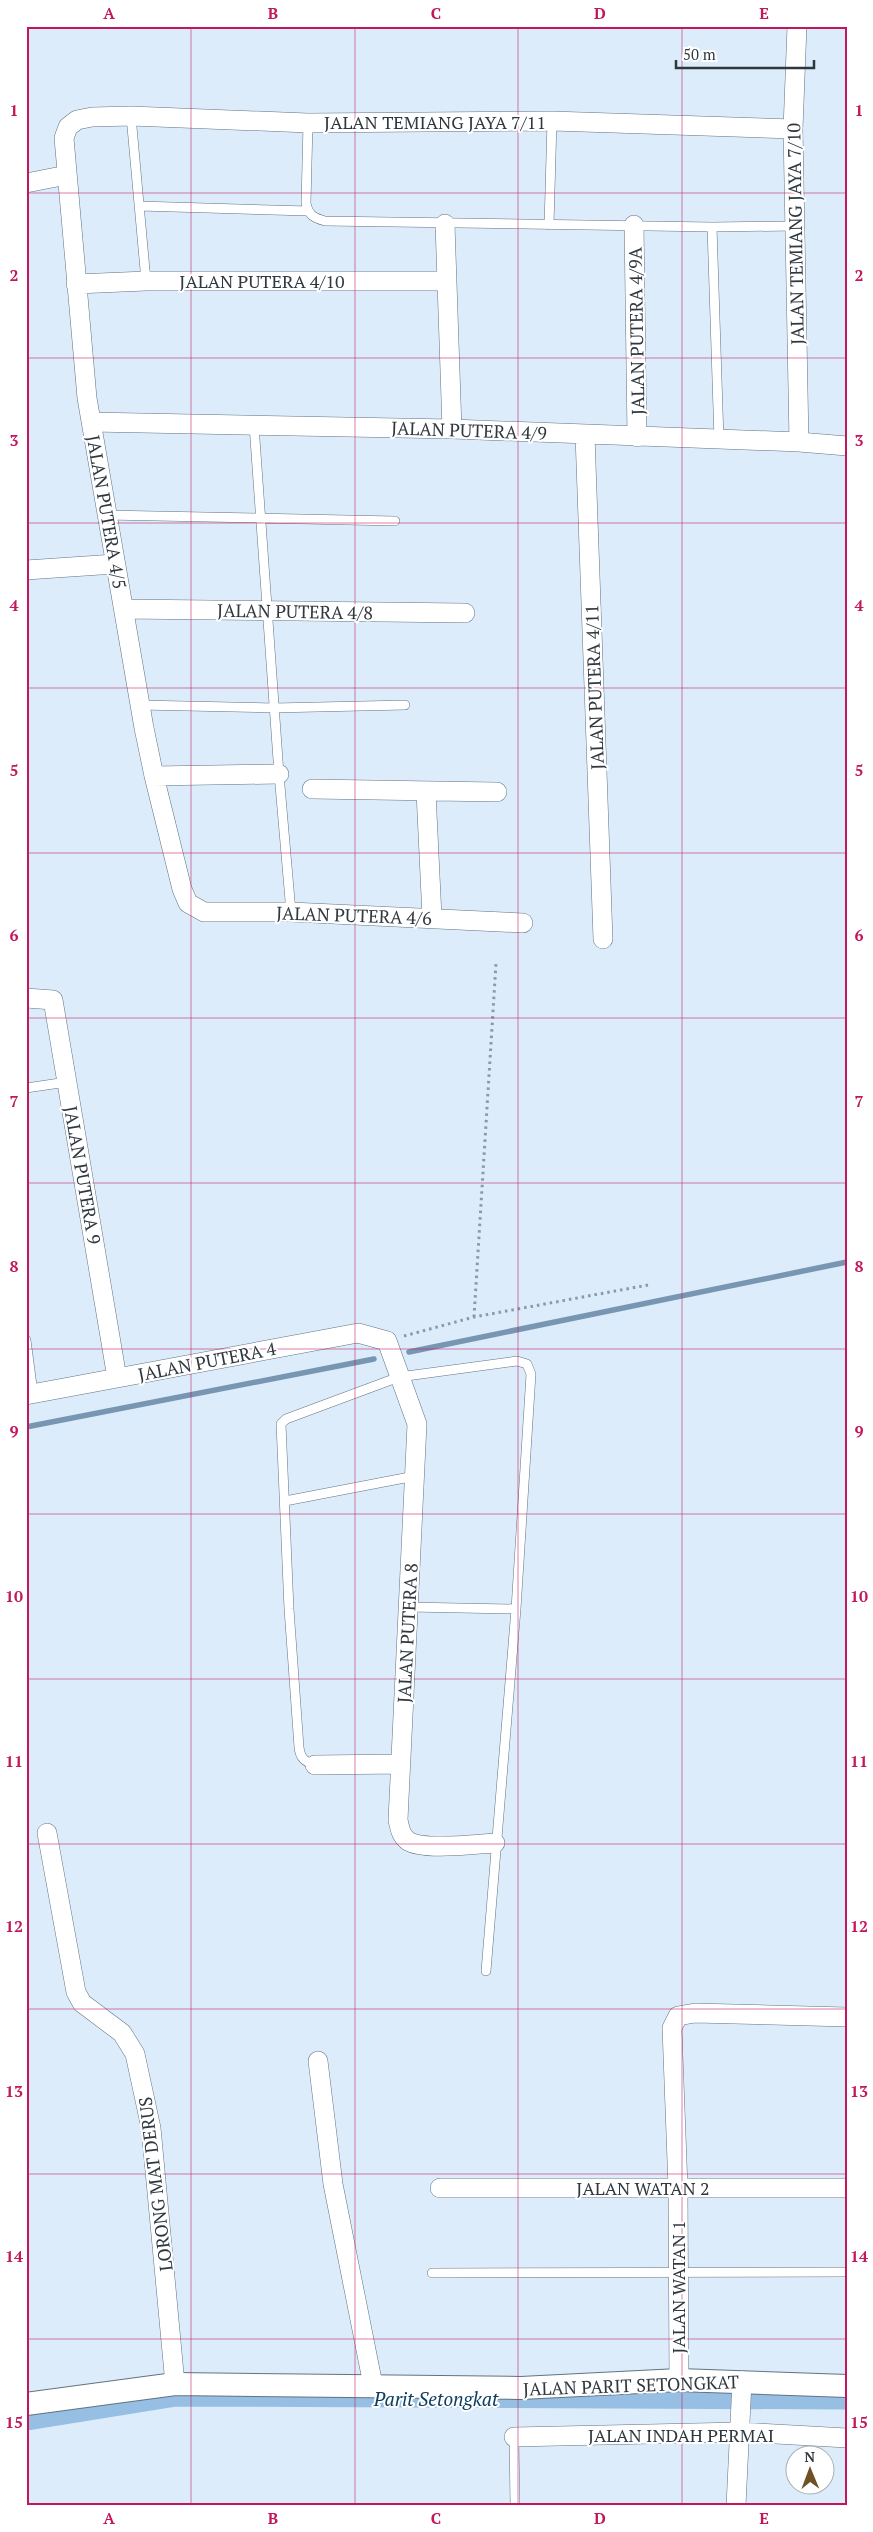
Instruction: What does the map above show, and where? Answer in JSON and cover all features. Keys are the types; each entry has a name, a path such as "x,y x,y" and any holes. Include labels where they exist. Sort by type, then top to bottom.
{"street":[{"name":"JALAN TEMIANG JAYA 7/10","path":"797,26 793,129 799,442"},
{"name":"JALAN TEMIANG JAYA 7/11","path":"77,120 92,117 131,116 308,123 552,122 793,129"},
{"name":"JALAN PUTERA 4/5","path":"77,120 68,127 64,138 76,284 91,422 106,515 154,776 182,889 188,903"},
{"path":"26,183 67,175"},
{"path":"445,224 452,429"},
{"name":"JALAN PUTERA 4/9A","path":"634,225 637,437"},
{"name":"JALAN PUTERA 4/10","path":"76,284 146,281 447,281"},
{"name":"JALAN PUTERA 4/9","path":"91,422 452,429 799,442 847,446"},
{"name":"JALAN PUTERA 4/11","path":"585,434 603,939"},
{"path":"26,570 115,564"},
{"name":"JALAN PUTERA 4/8","path":"124,609 465,613"},
{"path":"154,776 278,774"},
{"path":"312,789 497,792"},
{"path":"426,792 432,917"},
{"name":"JALAN PUTERA 4/6","path":"188,903 204,912 291,912 432,917 523,923"},
{"name":"JALAN PUTERA 9","path":"26,998 53,1000 117,1378"},
{"name":"JALAN PUTERA 4","path":"30,1394 358,1333 387,1341"},
{"name":"JALAN PUTERA 8","path":"387,1341 417,1424 398,1820 401,1833 409,1842 423,1845 495,1843"},
{"path":"315,1765 401,1764"},
{"name":"LORONG MAT DERUS","path":"47,1833 76,1992 82,2003 122,2033 130,2042 135,2054 148,2108 175,2384"},
{"name":"JALAN WATAN 1","path":"679,2380 678,2188 672,2028 678,2016 695,2013 847,2017"},
{"path":"318,2061 333,2184 373,2385"},
{"name":"JALAN WATAN 2","path":"440,2188 847,2188"},
{"name":"JALAN PARIT SETONGKAT","path":"26,2404 175,2384 521,2388 679,2380 741,2395 847,2386"},
{"path":"736,2506 741,2395"},
{"name":"JALAN INDAH PERMAI","path":"514,2437 740,2432 847,2438"}],"lane":[{"path":"131,116 146,281"},
{"path":"549,224 552,122"},
{"path":"308,123 308,210 314,218 324,221 634,225 712,228 795,226"},
{"path":"139,206 308,210"},
{"path":"712,228 719,440"},
{"path":"254,425 278,774 291,912"},
{"path":"106,515 395,521"},
{"path":"140,704 274,708 405,705"},
{"path":"26,1088 67,1082"},
{"path":"26,1340 30,1394"},
{"path":"315,1765 306,1762 300,1755 299,1747 289,1609 281,1424 286,1419 399,1377 517,1361 527,1364 532,1374 516,1609 495,1843 486,1971"},
{"path":"285,1502 415,1476"},
{"path":"409,1607 516,1609"},
{"path":"432,2273 847,2272"},
{"path":"514,2437 515,2506"}],"path":[{"path":"474,1317 496,963"},
{"path":"387,1341 474,1317 648,1285"}],"waterway":[{"path":"409,1352 847,1262"},
{"path":"26,1427 374,1359"},
{"name":"Parit Setongkat","path":"26,2421 175,2397 847,2400"}]}
